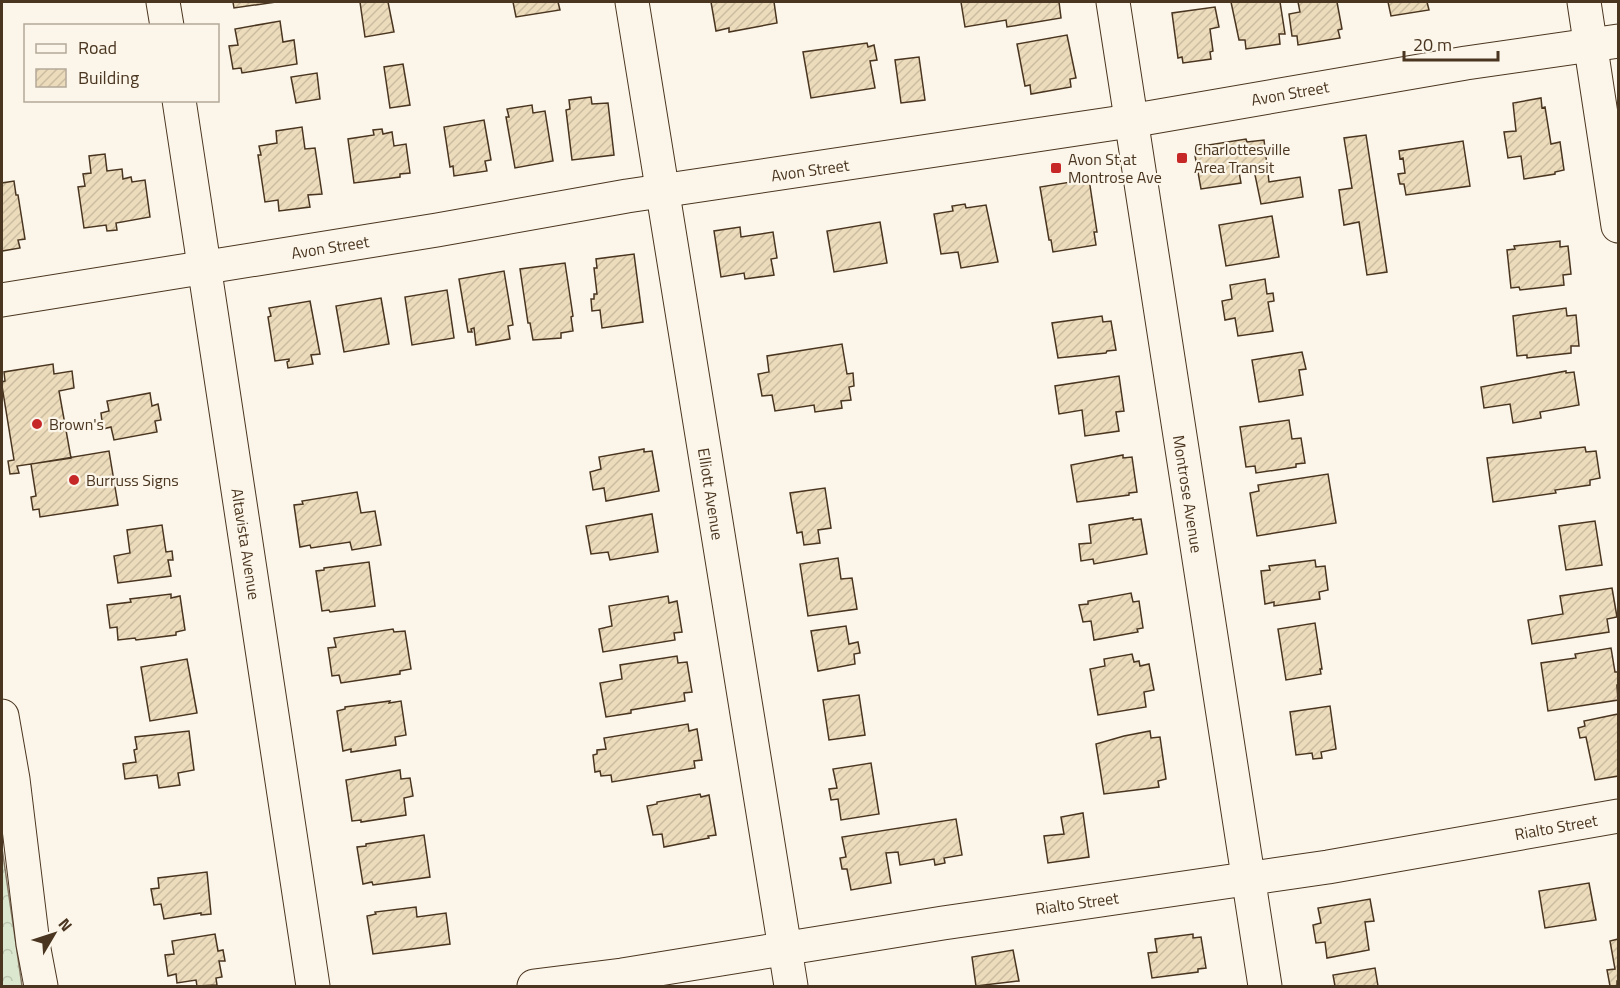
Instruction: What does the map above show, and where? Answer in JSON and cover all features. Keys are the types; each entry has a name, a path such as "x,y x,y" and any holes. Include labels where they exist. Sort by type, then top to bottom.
{"street":[{"path":"163,2 167,24"},
{"name":"Elliott Avenue","path":"632,2 791,987"},
{"name":"Montrose Avenue","path":"1113,2 1265,987"},
{"path":"1584,2 1604,43 1618,226"},
{"name":"Avon Street","path":"2,300 437,230 627,196 1130,121 1466,63 1604,43"},
{"name":"Altavista Avenue","path":"179,102 313,987"},
{"path":"2,716 13,779 33,944 41,987"},
{"name":"Rialto Street","path":"534,987 943,923 1328,867 1618,816"}],"green space":[{"path":"2,848 22,986 2,986"}],"building":[{"path":"233,2 276,2 234,8"},
{"path":"360,2 388,2 394,32 365,37"},
{"path":"513,2 558,2 560,10 516,17"},
{"path":"711,2 774,2 777,23 729,32 729,28 716,31"},
{"path":"961,2 1059,2 1061,18 1007,27 1006,20 965,27"},
{"path":"1231,2 1280,2 1285,34 1279,34 1280,44 1246,49 1245,40 1239,40"},
{"path":"1298,2 1337,2 1342,29 1338,30 1340,38 1298,45 1297,36 1292,36 1289,14 1300,12"},
{"path":"1388,2 1427,2 1429,10 1391,16"},
{"path":"1215,7 1219,27 1210,29 1213,51 1210,52 1211,59 1183,63 1182,57 1178,58 1172,13"},
{"path":"280,21 283,42 294,40 297,64 242,73 241,68 233,69 229,46 238,45 235,29"},
{"path":"1067,35 1076,78 1070,79 1071,87 1031,94 1030,85 1025,86 1017,44"},
{"path":"867,43 868,47 874,45 877,60 870,61 875,88 811,98 803,52"},
{"path":"919,57 925,100 901,103 895,60"},
{"path":"403,64 410,105 390,108 384,67"},
{"path":"317,73 320,99 296,103 291,77"},
{"path":"591,97 592,104 608,103 614,155 572,160 566,110 570,109 569,100"},
{"path":"1541,98 1542,108 1545,107 1551,144 1560,142 1564,170 1555,172 1555,174 1524,179 1521,156 1508,158 1504,132 1516,131 1513,103"},
{"path":"532,105 533,113 545,111 553,161 515,168 506,117 509,117 507,109"},
{"path":"484,120 491,160 485,161 487,171 454,176 453,166 450,167 444,127"},
{"path":"302,127 305,149 315,148 322,194 308,195 310,207 279,211 278,200 265,202 258,155 261,155 259,146 277,143 276,131"},
{"path":"382,129 383,134 392,132 394,146 406,144 410,173 400,174 400,177 354,183 348,139 374,135 373,130"},
{"path":"1366,135 1387,272 1367,275 1359,222 1344,225 1339,190 1352,188 1344,138"},
{"path":"1246,139 1247,142 1264,140 1269,182 1300,177 1303,197 1261,204 1254,170 1239,172 1241,183 1201,189 1194,150 1203,148 1202,146"},
{"path":"1463,141 1470,186 1406,195 1404,184 1400,184 1398,174 1405,173 1403,158 1400,159 1399,151"},
{"path":"105,154 107,171 122,169 123,179 131,177 132,182 145,180 150,217 116,223 117,230 107,231 106,225 84,228 78,187 85,186 83,174 91,173 89,156"},
{"path":"1089,179 1097,232 1094,232 1096,245 1053,252 1040,187"},
{"path":"14,181 25,239 18,240 20,248 2,251 2,183"},
{"path":"965,204 966,208 986,205 998,262 961,268 958,252 941,254 934,214 953,211 952,206"},
{"path":"1272,216 1279,257 1226,266 1219,225"},
{"path":"880,222 887,263 834,272 827,231"},
{"path":"740,227 741,237 773,232 777,258 771,259 774,275 745,279 744,273 721,277 714,231"},
{"path":"1560,241 1560,247 1568,246 1571,274 1563,275 1564,285 1520,290 1519,287 1511,288 1507,250 1515,249 1514,246"},
{"path":"634,254 643,322 602,328 600,310 592,311 591,299 594,299 594,294 597,294 594,268 597,268 596,259"},
{"path":"565,263 573,331 561,333 561,338 533,340 530,323 528,323 520,269"},
{"path":"504,271 513,325 508,326 510,339 476,345 474,328 471,329 472,332 468,332 459,279"},
{"path":"1265,279 1267,294 1273,293 1274,301 1268,302 1273,331 1238,336 1235,318 1225,320 1222,301 1232,299 1230,285"},
{"path":"447,290 454,338 412,345 405,297"},
{"path":"381,298 389,344 344,352 336,306"},
{"path":"310,301 320,354 311,355 313,364 288,368 289,359 275,361 268,317 271,316 269,308"},
{"path":"1566,308 1567,316 1576,315 1579,346 1571,346 1571,353 1527,358 1527,355 1517,356 1513,316"},
{"path":"1102,316 1103,322 1111,321 1116,350 1058,358 1052,323"},
{"path":"842,344 847,374 853,373 854,386 849,387 851,400 841,401 842,408 815,412 814,405 775,411 772,395 762,396 758,374 769,372 767,356"},
{"path":"1302,352 1306,369 1299,370 1303,395 1259,402 1252,360"},
{"name":"Brown's","path":"53,364 54,374 72,371 74,388 59,391 71,458 17,466 19,473 10,474 8,461 14,460 2,386 2,382 5,381 4,372"},
{"path":"1566,371 1566,373 1574,372 1579,405 1540,412 1541,418 1513,423 1510,404 1484,408 1481,387"},
{"path":"1119,376 1124,411 1116,412 1119,431 1085,436 1082,410 1059,414 1055,386"},
{"path":"150,393 152,406 158,404 161,420 155,421 157,432 114,440 111,427 103,429 101,413 109,411 107,401"},
{"path":"1289,420 1292,439 1301,438 1305,463 1296,464 1296,467 1256,473 1255,466 1246,467 1240,427"},
{"path":"1585,447 1586,452 1596,451 1600,478 1590,480 1590,485 1555,490 1556,493 1493,502 1487,458"},
{"path":"644,449 644,452 652,451 659,491 606,501 604,488 593,490 590,472 601,469 599,457"},
{"name":"Burruss Signs","path":"109,451 118,505 40,517 39,509 33,510 31,497 36,496 31,464"},
{"path":"1123,455 1123,458 1132,457 1137,492 1077,502 1071,465"},
{"path":"1328,474 1336,523 1257,536 1250,493 1259,491 1258,485"},
{"path":"825,488 831,528 818,530 820,543 804,545 802,532 797,533 790,493"},
{"path":"357,492 361,513 375,511 381,545 352,550 350,542 311,548 310,545 300,547 294,505 303,504 302,501"},
{"path":"652,514 658,552 610,560 608,552 591,554 586,526"},
{"path":"1133,518 1133,520 1141,519 1147,554 1094,564 1093,559 1081,561 1079,544 1091,543 1089,525"},
{"path":"1595,521 1602,565 1566,570 1559,526"},
{"path":"162,525 166,552 172,551 173,560 168,560 171,576 118,583 114,556 130,553 127,530"},
{"path":"838,558 841,579 852,578 857,609 808,616 800,564"},
{"path":"1315,560 1316,567 1325,566 1328,590 1319,592 1320,599 1274,606 1274,602 1265,604 1261,571 1270,570 1269,566"},
{"path":"369,562 375,606 322,611 316,571"},
{"path":"1612,588 1617,617 1607,619 1609,632 1532,644 1528,620 1563,614 1560,596"},
{"path":"1131,593 1133,602 1139,601 1143,628 1137,629 1138,632 1094,640 1091,621 1083,622 1079,605 1088,604 1088,601"},
{"path":"171,594 171,598 180,596 185,630 176,632 176,635 118,640 117,627 110,628 107,605 131,602 130,599"},
{"path":"668,596 669,603 677,601 682,632 674,633 675,640 603,652 599,629 612,626 609,606"},
{"path":"1315,623 1321,674 1286,680 1278,629"},
{"path":"846,626 849,644 858,642 860,653 854,654 855,664 818,671 811,631"},
{"path":"393,629 394,632 405,631 411,669 400,671 400,674 341,683 339,675 332,676 328,648 336,647 334,638"},
{"path":"1611,648 1615,672 1618,672 1618,700 1548,711 1541,663 1576,658 1575,654"},
{"path":"1132,654 1134,662 1139,661 1140,666 1149,664 1154,690 1144,692 1146,707 1098,715 1090,669 1105,666 1104,659"},
{"path":"677,656 678,663 687,662 692,692 684,693 685,701 631,710 631,713 606,717 600,683 622,679 620,665"},
{"path":"187,659 197,713 150,721 141,667"},
{"path":"859,695 865,735 829,740 823,700"},
{"path":"390,701 389,703 401,701 406,735 395,737 396,745 351,752 351,749 343,751 337,711 345,707"},
{"path":"1330,706 1336,749 1321,752 1322,758 1313,759 1312,753 1296,755 1290,712"},
{"path":"1618,714 1618,776 1595,780 1586,737 1580,738 1578,728 1585,726 1584,721"},
{"path":"688,724 689,731 697,729 702,760 694,761 695,768 612,782 611,775 601,776 600,771 595,772 593,755 597,754 597,750 606,749 604,738"},
{"path":"189,731 194,770 178,773 180,785 159,788 157,775 125,779 123,764 136,762 135,737"},
{"path":"1150,731 1151,738 1160,737 1166,779 1158,781 1159,787 1104,794 1096,744"},
{"path":"871,763 879,814 841,820 838,799 831,800 829,789 837,788 833,769"},
{"path":"400,770 401,779 410,778 413,796 404,798 406,815 361,822 361,820 352,821 346,780"},
{"path":"700,794 701,797 709,795 716,835 664,847 662,834 653,835 647,806"},
{"path":"1083,813 1089,857 1048,863 1044,836 1064,834 1061,817"},
{"path":"956,819 962,855 944,858 945,863 935,865 934,859 900,865 898,852 886,853 891,883 851,890 847,869 842,869 840,858 846,857 842,837"},
{"path":"424,835 430,877 373,885 372,882 363,884 357,847"},
{"path":"207,872 211,914 201,915 201,913 164,919 161,904 154,905 151,889 159,888 158,878"},
{"path":"1589,883 1596,920 1545,928 1539,891"},
{"path":"1370,899 1374,921 1365,922 1369,950 1327,958 1325,942 1316,943 1313,925 1321,923 1318,908"},
{"path":"416,907 417,917 446,913 450,944 373,954 367,916 376,914 375,912"},
{"path":"215,934 218,951 223,950 225,961 219,961 222,977 216,978 217,985 197,986 196,980 177,983 176,974 168,976 165,955 174,954 172,941"},
{"path":"1193,934 1193,938 1201,937 1206,968 1198,969 1198,972 1152,978 1148,953 1157,952 1155,939"},
{"path":"1618,939 1618,981 1617,986 1610,986 1607,970 1615,969 1610,941"},
{"path":"1013,950 1019,981 976,986 972,957"},
{"path":"1375,968 1378,986 1335,986 1333,975"}],"place":[{"name":"Charlottesville Area Transit","path":"1182,158"},
{"name":"Avon St at Montrose Ave","path":"1056,168"},
{"name":"Brown's","path":"37,424"},
{"name":"Burruss Signs","path":"74,480"}]}
